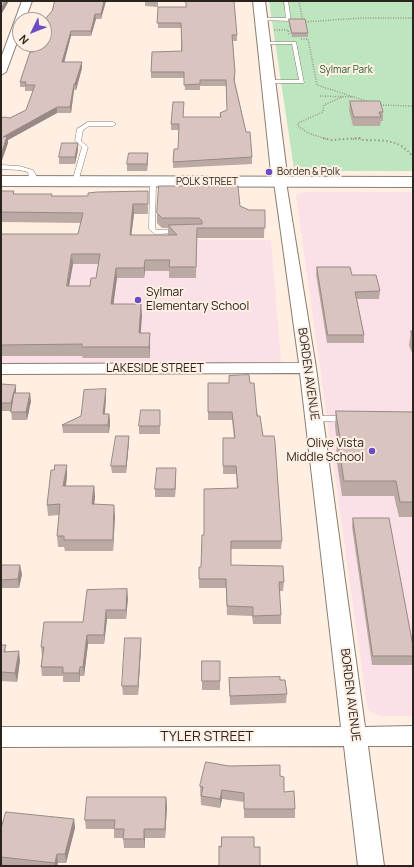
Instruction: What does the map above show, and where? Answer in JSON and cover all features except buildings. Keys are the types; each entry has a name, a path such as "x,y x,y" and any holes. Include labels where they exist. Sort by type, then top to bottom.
{"street":[{"path":"23,12 27,1"},
{"name":"BORDEN AVENUE","path":"259,1 280,182 315,418 371,866"},
{"path":"1,72 12,42"},
{"name":"POLK STREET","path":"1,181 413,182"},
{"name":"LAKESIDE STREET","path":"1,369 308,368"},
{"name":"TYLER STREET","path":"1,737 413,736"}],"lane":[{"path":"262,19 289,20 286,1"},
{"path":"264,43 294,43 302,82 269,82"},
{"path":"75,182 85,147 78,141 80,129 88,124 113,124"},
{"path":"1,167 19,168 31,171 33,175 32,182"},
{"path":"153,182 152,228 155,232 184,232"},
{"path":"315,418 359,419"}],"path":[{"path":"299,1 303,22"},
{"path":"297,22 358,18 413,18"},
{"path":"272,30 288,30 290,39"},
{"path":"296,39 308,39 317,84 370,102"},
{"path":"320,96 357,97"},
{"path":"342,96 324,105 323,112 302,120 298,123 298,126 308,133 333,141 361,138 365,140 397,142 406,148 413,157"},
{"path":"376,105 413,106"}],"shaded area":[{"name":"Olive Vista Middle School","path":"305,192 413,192 413,716 380,716 370,711 367,706 296,195"},
{"name":"Sylmar Elementary School","path":"1,240 271,240 281,362 1,363"}],"green space":[{"name":"Sylmar Park","path":"269,1 413,1 413,171 300,171 294,169"}],"place":[{"name":"Borden & Polk","path":"269,172"},
{"name":"Sylmar Elementary School","path":"138,300"},
{"name":"Olive Vista Middle School","path":"372,451"}]}
